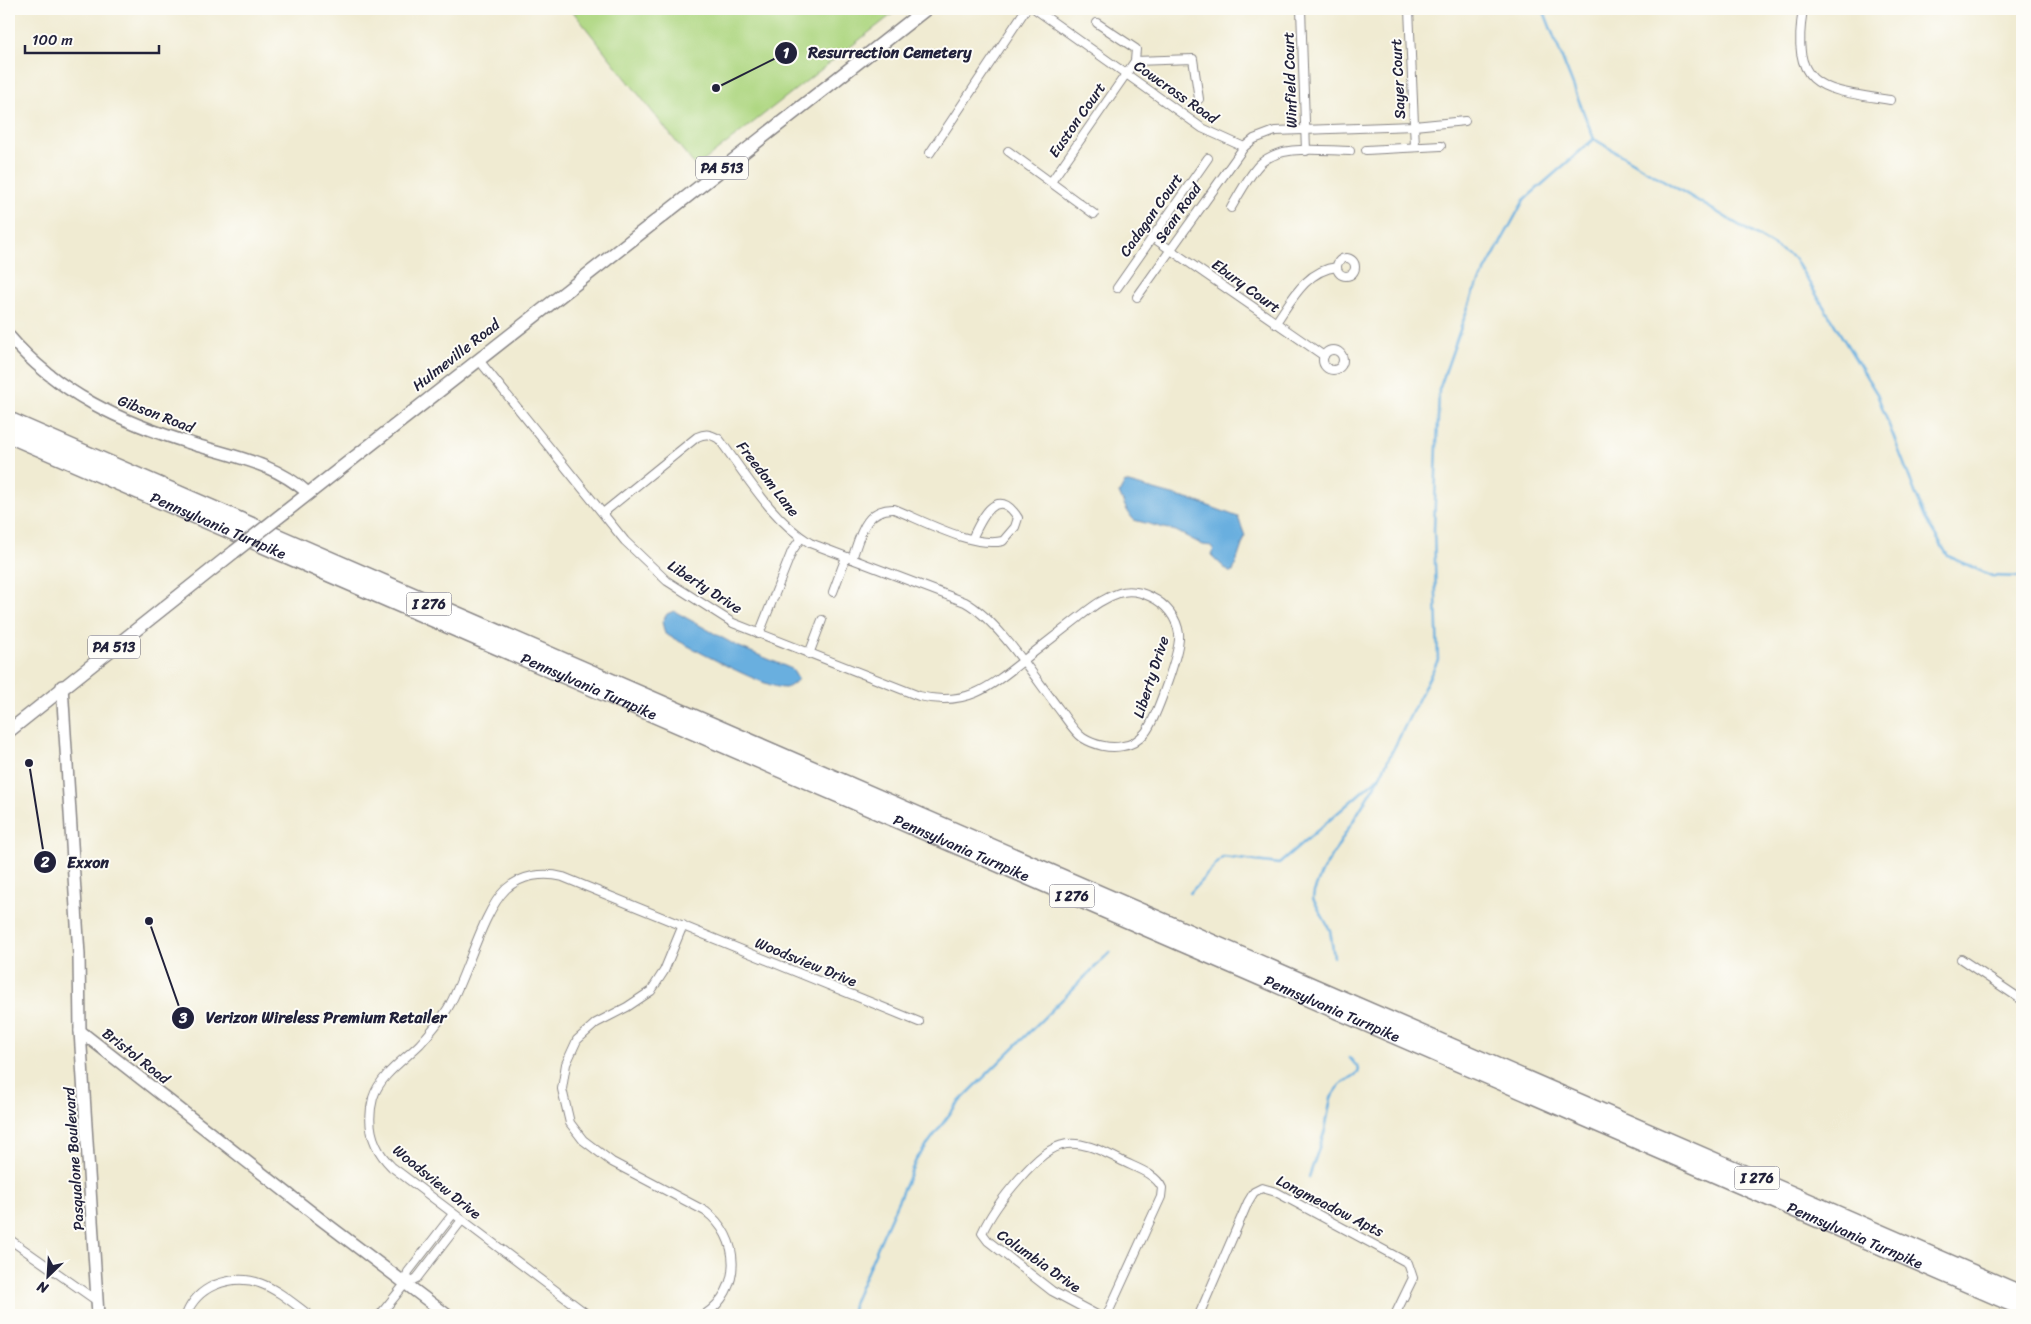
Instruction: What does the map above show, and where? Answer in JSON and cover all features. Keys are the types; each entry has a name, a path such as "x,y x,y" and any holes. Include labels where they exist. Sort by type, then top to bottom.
{"highway":[{"name":"Pennsylvania Turnpike","path":"9,420 2022,1294"},
{"name":"Pennsylvania Turnpike","path":"9,435 2022,1308"}],"main road":[{"name":"Hulmeville Road","path":"9,730 62,686 926,9"},
{"name":"Gibson Road","path":"9,336 48,375 91,403 161,434 274,468 285,474 308,493"},
{"name":"Bristol Road","path":"62,686 79,955 80,1031 447,1315"},
{"name":"Pasqualone Boulevard","path":"80,1031 98,1315"}],"street":[{"path":"930,153 1026,9"},
{"name":"Cowcross Road","path":"1034,9 1202,128 1244,147"},
{"name":"Winfield Court","path":"1302,9 1306,151"},
{"name":"Sayer Court","path":"1409,9 1415,147"},
{"path":"1803,9 1799,54 1806,71 1812,78 1831,90 1890,100"},
{"path":"1097,23 1136,49 1135,61 1193,59 1199,99"},
{"name":"Euston Court","path":"1051,182 1135,61"},
{"path":"1244,147 1266,133 1304,129 1414,126 1465,122"},
{"path":"1366,150 1441,146"},
{"name":"Sean Road","path":"1137,297 1244,147"},
{"path":"1008,151 1094,214"},
{"path":"1231,208 1260,164 1271,156 1284,152 1350,151"},
{"name":"Cadagan Court","path":"1117,288 1208,158"},
{"name":"Ebury Court","path":"1152,237 1275,324 1324,356"},
{"path":"1275,324 1296,293 1314,276 1327,268 1337,267"},
{"name":"Liberty Drive","path":"478,359 625,541 667,581 714,612 759,634 809,654 919,696 935,700 960,697 988,688 1102,600 1120,592 1140,592 1160,601 1176,622 1180,636 1154,718 1146,733 1135,743 1124,746 1100,745 1081,736 1022,662"},
{"name":"Freedom Lane","path":"602,513 697,437 705,434 719,439 779,519 801,538 966,602 979,610 1022,662"},
{"path":"833,592 868,520 873,514 884,509 894,509 972,539 980,542 1003,541 1015,527 1018,518 1008,507 998,505 990,507 985,511 972,539"},
{"path":"759,634 792,551 801,538"},
{"path":"809,654 822,620"},
{"name":"Woodsview Drive","path":"588,1315 392,1167 381,1155 373,1140 370,1112 374,1095 381,1083 420,1044 448,1008 499,897 515,882 546,873 554,874 919,1022"},
{"path":"683,925 664,971 651,991 627,1007 596,1023 577,1040 566,1064 562,1089 570,1123 583,1140 612,1162 705,1211 723,1229 733,1255 732,1277 725,1295 704,1315"},
{"path":"1961,959 2022,1000"},
{"name":"Columbia Drive","path":"1097,1315 1052,1290 988,1241 982,1233 996,1208 1035,1160 1043,1153 1062,1145 1085,1144 1097,1148 1156,1178 1162,1188 1161,1198 1107,1315"},
{"name":"Longmeadow Apts","path":"1199,1315 1248,1202 1254,1192 1262,1188 1276,1192 1408,1263 1413,1278 1396,1315"},
{"path":"405,1284 408,1272 453,1214"},
{"path":"380,1315 405,1284 417,1278 462,1220"},
{"path":"9,1239 97,1301"},
{"path":"186,1315 195,1299 206,1288 237,1279 253,1280 265,1284 309,1315"}],"green space":[{"path":"571,9 899,9 696,167"}],"water":[{"path":"1125,482 1198,502 1238,517 1245,536 1233,572 1229,572 1211,555 1214,549 1212,546 1203,545 1176,531 1134,520 1119,493"},
{"path":"674,611 737,646 792,669 798,679 792,685 785,688 761,682 665,634 662,622 667,614"}],"waterway":[{"path":"1543,9 1594,139 1794,258 1877,394 1925,518 1948,556 1992,576 2022,577"},
{"path":"1190,893 1223,857 1279,864 1380,776 1438,660 1434,530 1439,390 1473,293 1524,200 1594,139"},
{"path":"1334,957 1330,930 1313,899 1314,892 1321,874 1379,778"},
{"path":"851,1315 854,1301 916,1160 957,1104 1110,952"},
{"path":"1309,1177 1325,1130 1331,1098 1340,1085 1358,1073 1359,1069 1349,1057"}],"place":[{"name":"Resurrection Cemetery","path":"716,88"},
{"name":"Exxon","path":"29,763"},
{"name":"Verizon Wireless Premium Retailer","path":"149,921"}]}
